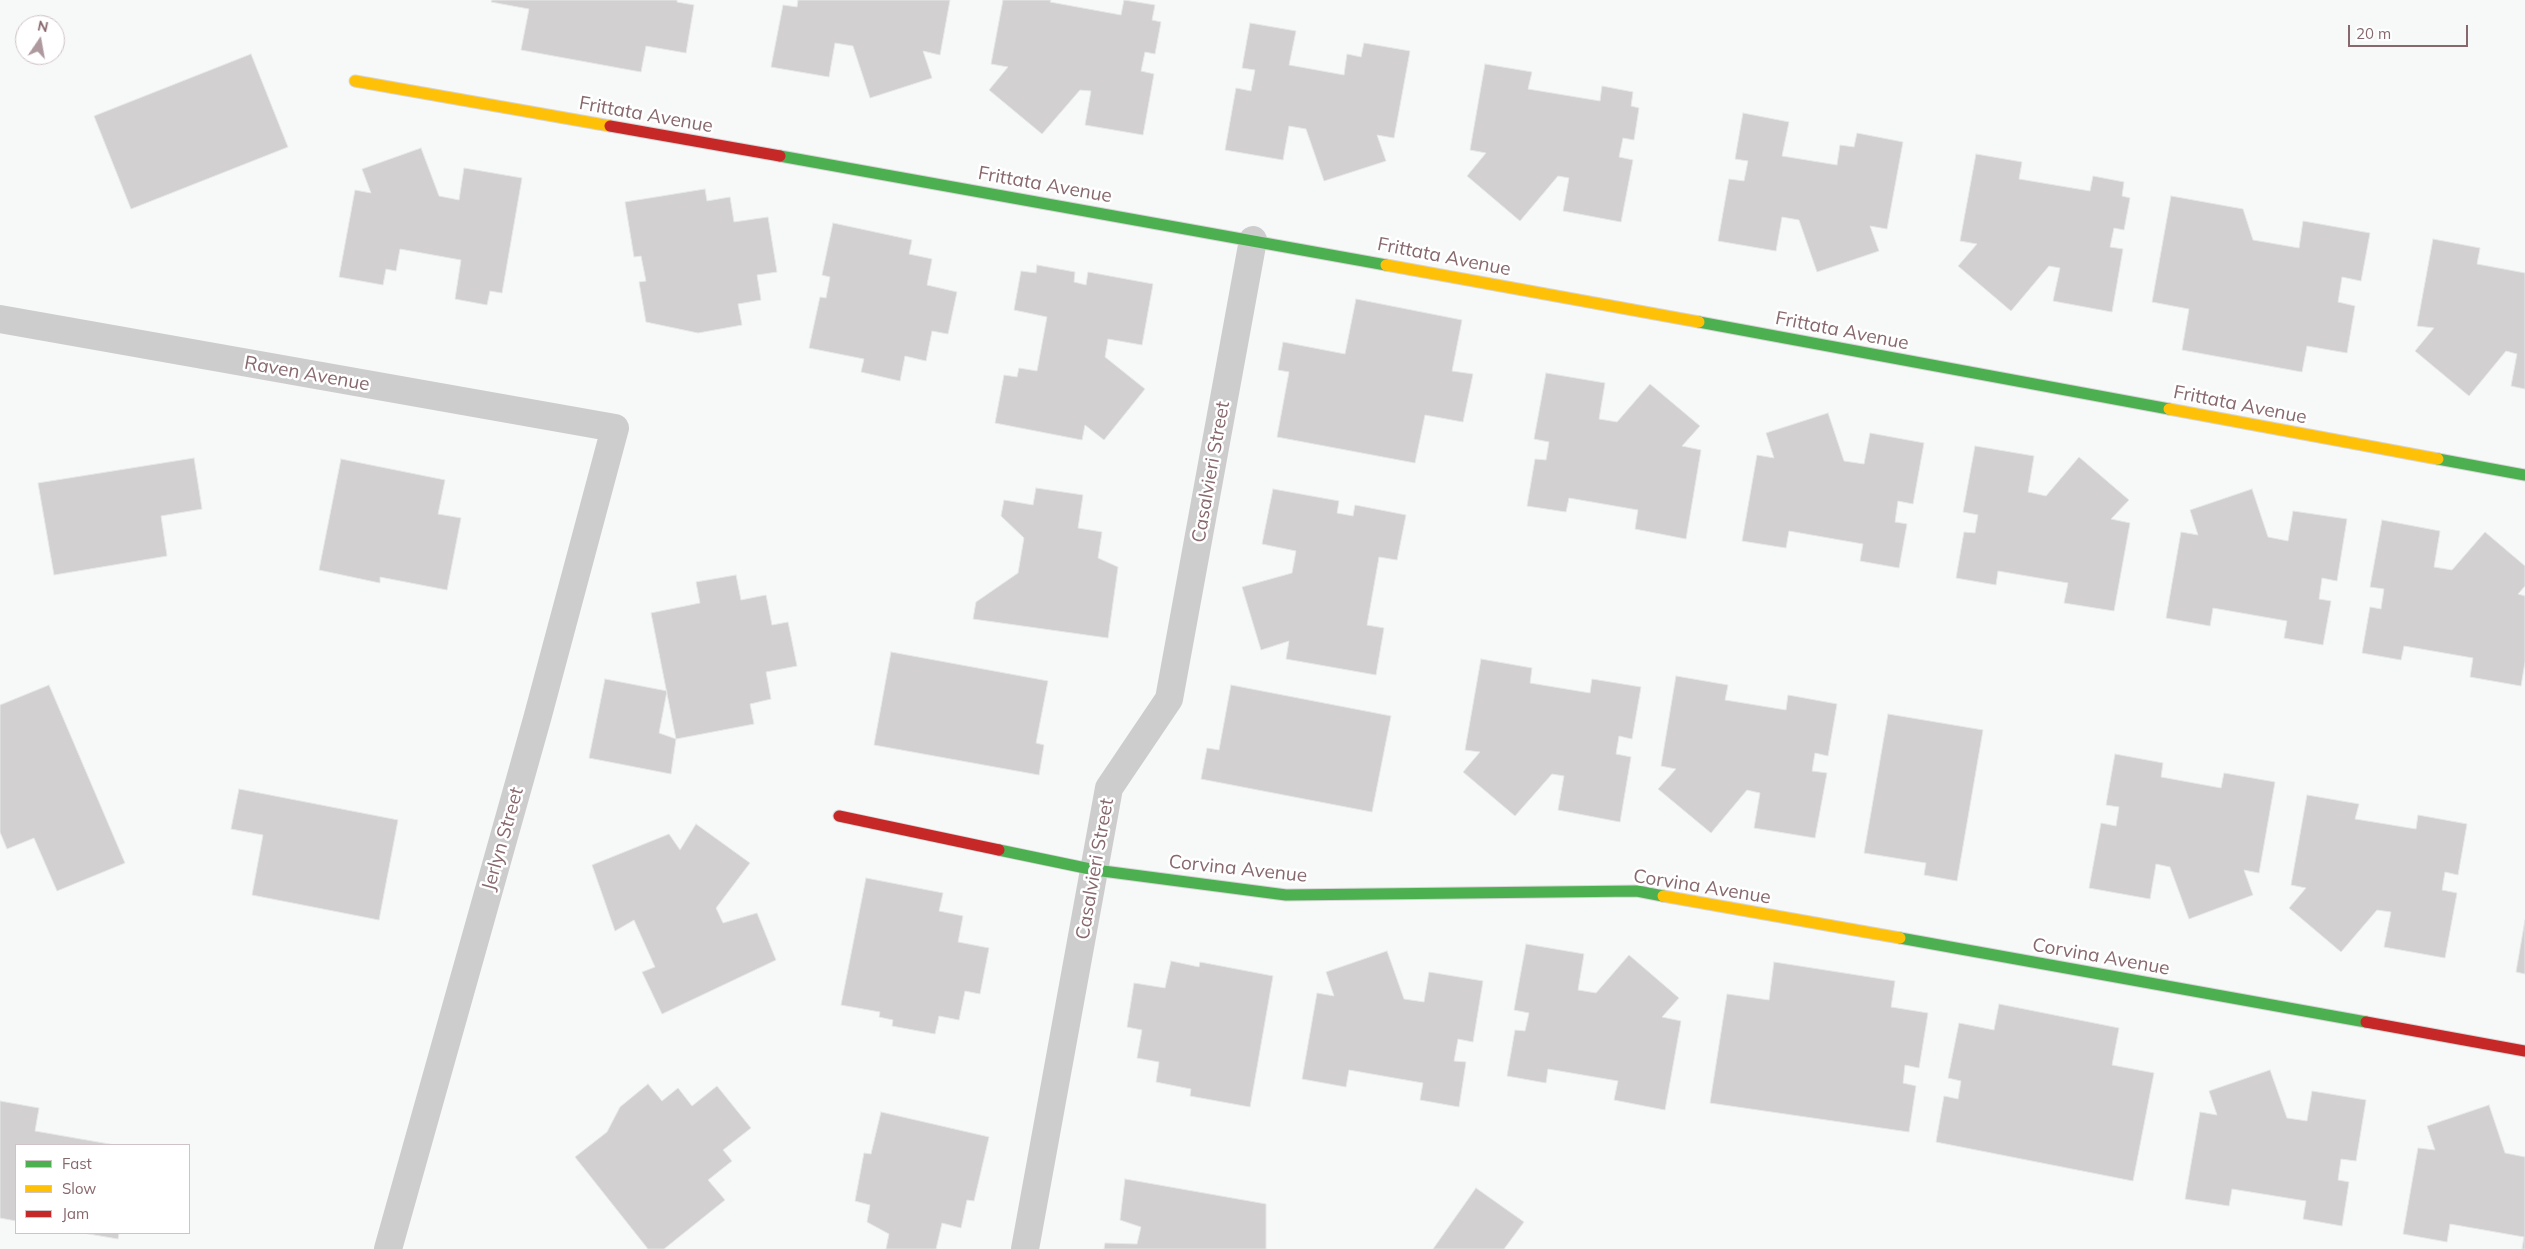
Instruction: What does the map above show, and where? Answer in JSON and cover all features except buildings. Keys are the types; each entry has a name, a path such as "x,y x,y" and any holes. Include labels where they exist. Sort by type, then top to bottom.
{"street":[{"name":"Frittata Avenue","path":"355,82 1253,240 2525,475"},
{"name":"Casalvieri Street","path":"1025,1249 1109,788 1169,699 1253,240"},
{"name":"Raven Avenue","path":"0,319 615,428"},
{"name":"Jerlyn Street","path":"388,1249 537,719 615,428"},
{"name":"Corvina Avenue","path":"839,816 1094,870 1286,895 1637,892 2525,1051"}],"traffic: fast":[{"path":"780,156 1386,265"},
{"path":"1699,322 2169,409"},
{"path":"2438,459 2525,475"},
{"path":"999,850 1095,870 1286,895 1637,891 1663,896"},
{"path":"1900,938 2366,1022"}],"traffic: slow":[{"path":"355,81 610,126"},
{"path":"1386,265 1699,322"},
{"path":"2169,409 2438,459"},
{"path":"1663,896 1900,938"}],"traffic: jam":[{"path":"610,126 780,156"},
{"path":"839,816 999,850"},
{"path":"2366,1022 2525,1051"}]}
